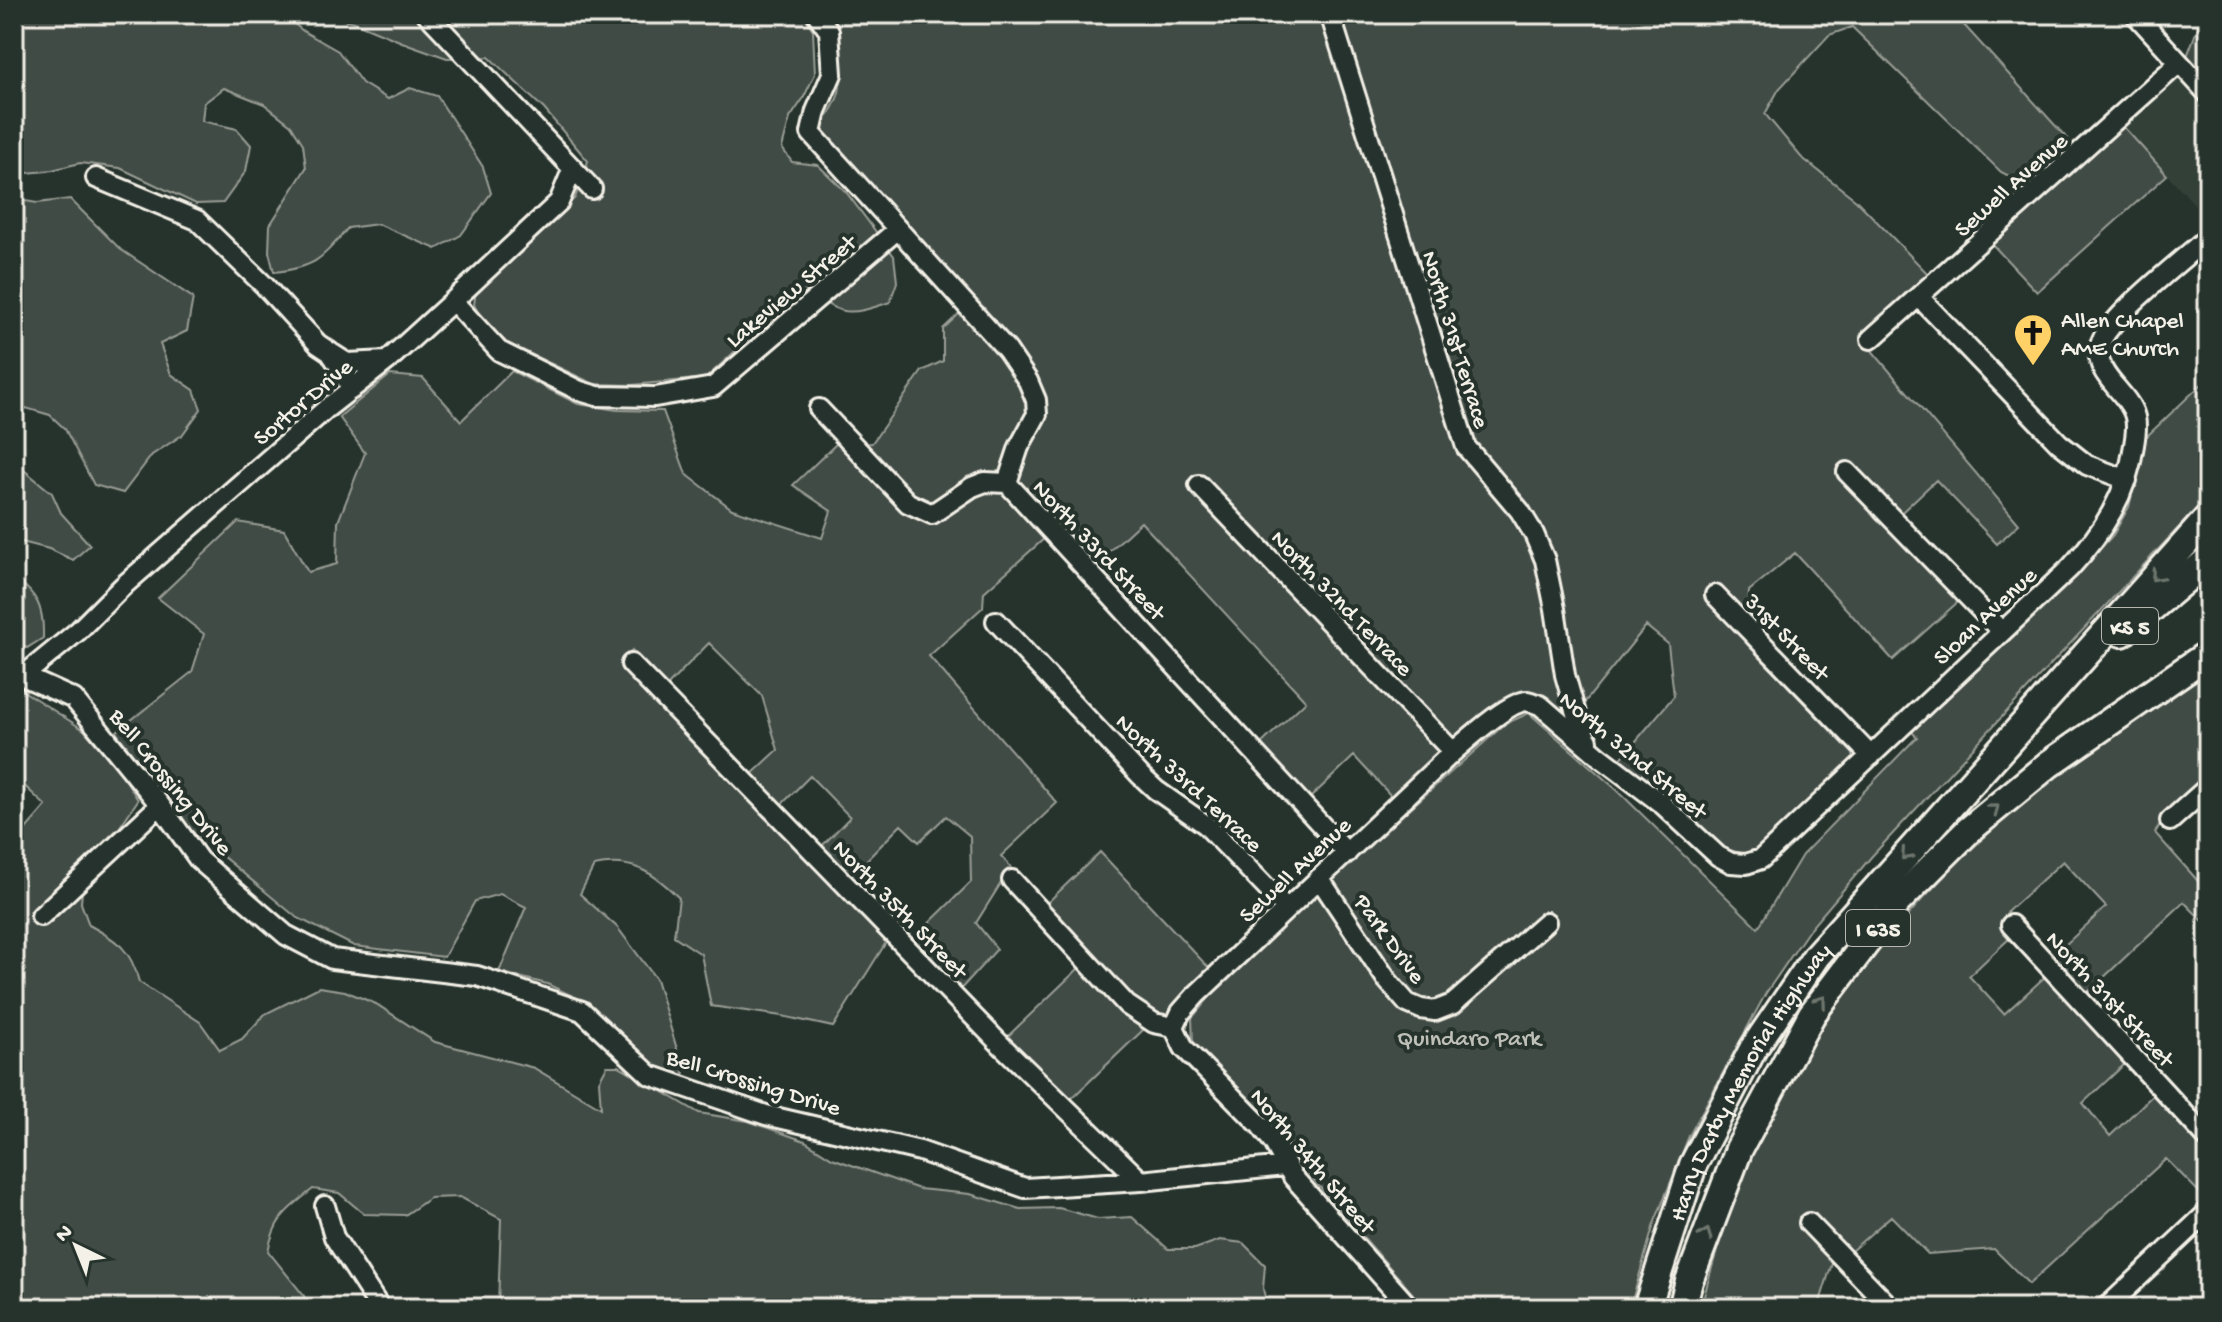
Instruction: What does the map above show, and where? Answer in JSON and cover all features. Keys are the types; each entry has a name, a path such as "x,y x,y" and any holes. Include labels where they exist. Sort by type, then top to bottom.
{"highway":[{"name":"Harry Darby Memorial Highway","path":"1647,1308 1693,1165 1753,1049 1817,955 2208,518"},
{"name":"KS 5","path":"2051,691 2208,560"},
{"name":"Harry Darby Memorial Highway","path":"1682,1308 1689,1281 1739,1149 1812,1014 1897,902 1969,830 2049,764 2208,654"}],"street":[{"path":"427,14 592,189"},
{"name":"North 33rd Street","path":"817,14 829,31 832,74 816,111 811,133 1007,350 1032,391 1037,414 1019,447 1007,483 1347,853"},
{"name":"North 31st Terrace","path":"1330,14 1466,447 1520,511 1545,560 1565,675 1579,724 1593,751"},
{"path":"2135,14 2208,94"},
{"name":"Sewell Avenue","path":"1871,339 2179,63"},
{"name":"Sortor Drive","path":"19,674 78,631 123,586 453,301 559,202 573,168"},
{"path":"96,178 197,220 264,285 318,344 347,363 387,361"},
{"name":"Lakeview Street","path":"453,301 499,351 580,391 597,396 655,397 713,387 897,230"},
{"name":"Sloan Avenue","path":"1746,864 1761,859 2090,546 2116,507 2127,480 2137,426 2133,410 2102,368 2099,347 2111,325 2208,237"},
{"path":"1919,297 2059,443 2087,465 2127,480"},
{"path":"330,352 351,390"},
{"path":"819,409 908,503 932,514 972,487 985,482 1007,483"},
{"path":"1847,472 2001,631"},
{"name":"North 32nd Terrace","path":"1199,485 1453,752"},
{"name":"31st Street","path":"1715,595 1871,756"},
{"name":"North 33rd Terrace","path":"996,621 1141,776 1163,796 1206,825 1286,908"},
{"name":"North 35th Street","path":"631,664 991,1036 1141,1181"},
{"name":"Bell Crossing Drive","path":"19,674 74,699 160,805 199,860 286,935 332,959 477,976 582,1011 650,1075 766,1115 920,1151 1025,1188 1141,1181 1285,1166"},
{"name":"North 32nd Street","path":"1453,752 1492,719 1516,704 1528,701 1540,705 1662,804 1718,856 1731,863 1746,864"},
{"name":"Sewell Avenue","path":"1174,1027 1181,1012 1196,995 1453,752"},
{"path":"2170,821 2208,787"},
{"path":"41,916 160,805"},
{"name":"Park Drive","path":"1319,878 1387,980 1407,1003 1421,1009 1435,1011 1453,1004 1546,922"},
{"path":"1012,880 1127,1005 1154,1023 1174,1027"},
{"name":"North 31st Street","path":"2011,925 2208,1139"},
{"name":"North 34th Street","path":"1174,1027 1184,1048 1260,1125 1274,1143 1285,1166 1410,1308"},
{"path":"325,1206 334,1237 380,1308"},
{"path":"2117,1304 2208,1212"},
{"path":"1809,1223 1891,1308"}],"shaded area":[{"path":"2180,76 2208,104 2208,219 2121,124"}],"green space":[{"path":"14,14 282,14 303,31 338,51 362,83 388,99 410,88 437,96 483,167 491,193 461,235 436,249 378,224 348,228 317,260 274,272 269,252 270,225 306,168 303,144 291,125 264,104 224,88 204,103 202,121 237,129 251,145 246,171 223,203 196,204 120,168 80,163 48,171 15,174 14,184"},
{"path":"320,14 803,14 813,30 815,74 790,118 782,148 792,162 818,165 846,192 894,256 897,282 890,302 853,312 844,311 803,289 706,378 632,385 594,384 507,343 482,319 474,305 476,290 575,198 588,161 544,109 489,57 447,58 354,22"},
{"path":"833,14 1954,14 2074,146 2029,190 2023,183 2001,172 1852,27 1829,35 1779,89 1765,114 1801,157 1856,200 1932,278 1869,347 2019,524 1997,544 1936,480 1887,526 1959,601 1893,660 1795,553 1749,591 1747,644 1857,758 1763,849 1744,854 1719,847 1619,761 1674,696 1668,644 1646,626 1569,722 1521,693 1486,712 1393,798 1354,756 1308,800 1259,746 1306,701 1141,522 1081,577 1045,538 984,592 983,607 929,656 1057,803 1001,856 1011,867 976,923 997,949 959,991 911,941 971,882 970,836 946,816 919,842 901,825 850,877 821,847 850,817 810,776 780,806 751,775 778,750 762,696 709,643 667,686 632,650 620,667 887,941 833,1027 711,1006 701,954 674,936 679,898 651,874 631,866 594,866 580,894 617,927 656,979 685,1076 654,1065 588,1003 547,984 499,972 526,907 500,894 475,901 444,957 354,946 296,917 192,831 116,732 192,672 204,634 158,598 238,522 284,530 308,572 337,564 338,522 365,453 339,417 390,375 423,378 461,421 512,371 578,404 617,410 663,411 686,474 732,509 822,538 831,511 793,485 836,444 872,443 922,371 943,361 943,329 961,312 1000,355 821,133 837,97 841,74"},
{"path":"2203,14 2208,14 2208,81 2186,59"},
{"path":"2121,124 2167,175 2037,292 1991,243"},
{"path":"14,199 37,203 70,199 120,249 193,298 187,331 160,344 171,374 194,390 201,409 182,435 152,455 123,493 94,485 65,429 50,415 26,408 14,417"},
{"name":"Quindaro Park","path":"2208,378 2208,496 1872,856 1809,930 1766,993 1689,1136 1654,1224 1630,1308 1425,1308 1299,1163 1282,1139 1193,1043 1192,1018 1242,958 1505,724 1529,713 1617,790 1758,928 1802,855 1917,737 1912,732 2084,567 2113,535 2129,507 2146,437"},
{"path":"14,454 24,470 52,493 61,513 90,545 73,560 49,549 18,541 14,543"},
{"path":"14,577 34,596 41,610 43,638 27,648 14,640"},
{"path":"2208,672 2208,777 2167,813 2155,833 2198,881 2208,884 2208,926 2184,902 2084,996 2051,958 2106,907 2063,861 2008,911 2003,923 2012,936 1969,976 2004,1014 2048,974 2127,1062 2083,1103 2110,1136 2157,1091 2208,1146 2208,1201 2166,1159 2029,1284 1994,1249 1928,1254 1891,1216 1850,1252 1821,1224 1834,1257 1818,1308 1701,1308 1735,1195 1777,1102 1809,1046 1886,941 1929,892 2023,803 2089,752"},
{"path":"14,685 84,730 122,774 138,800 119,828 85,860 81,903 89,925 122,947 132,961 139,982 200,1022 220,1050 242,1039 265,1014 319,987 345,991 376,1004 435,1042 534,1068 601,1108 599,1081 607,1066 619,1066 699,1113 748,1121 805,1141 832,1158 919,1189 970,1194 1020,1209 1059,1208 1098,1219 1132,1217 1168,1249 1195,1249 1220,1240 1243,1243 1265,1265 1263,1289 1267,1305 1275,1308 822,1308 817,1303 801,1308 498,1308 501,1219 460,1197 430,1198 405,1215 364,1214 339,1193 313,1189 283,1215 274,1230 268,1251 304,1296 308,1308 14,1308 14,834 26,829 46,806 14,776"},
{"path":"1100,852 1209,968 1167,1017 1149,1011 1136,1001 1046,904"},
{"path":"1081,966 1119,1010 1144,1029 1071,1099 1007,1037"}],"place":[{"name":"Allen Chapel AME Church","path":"2033,367"}]}
